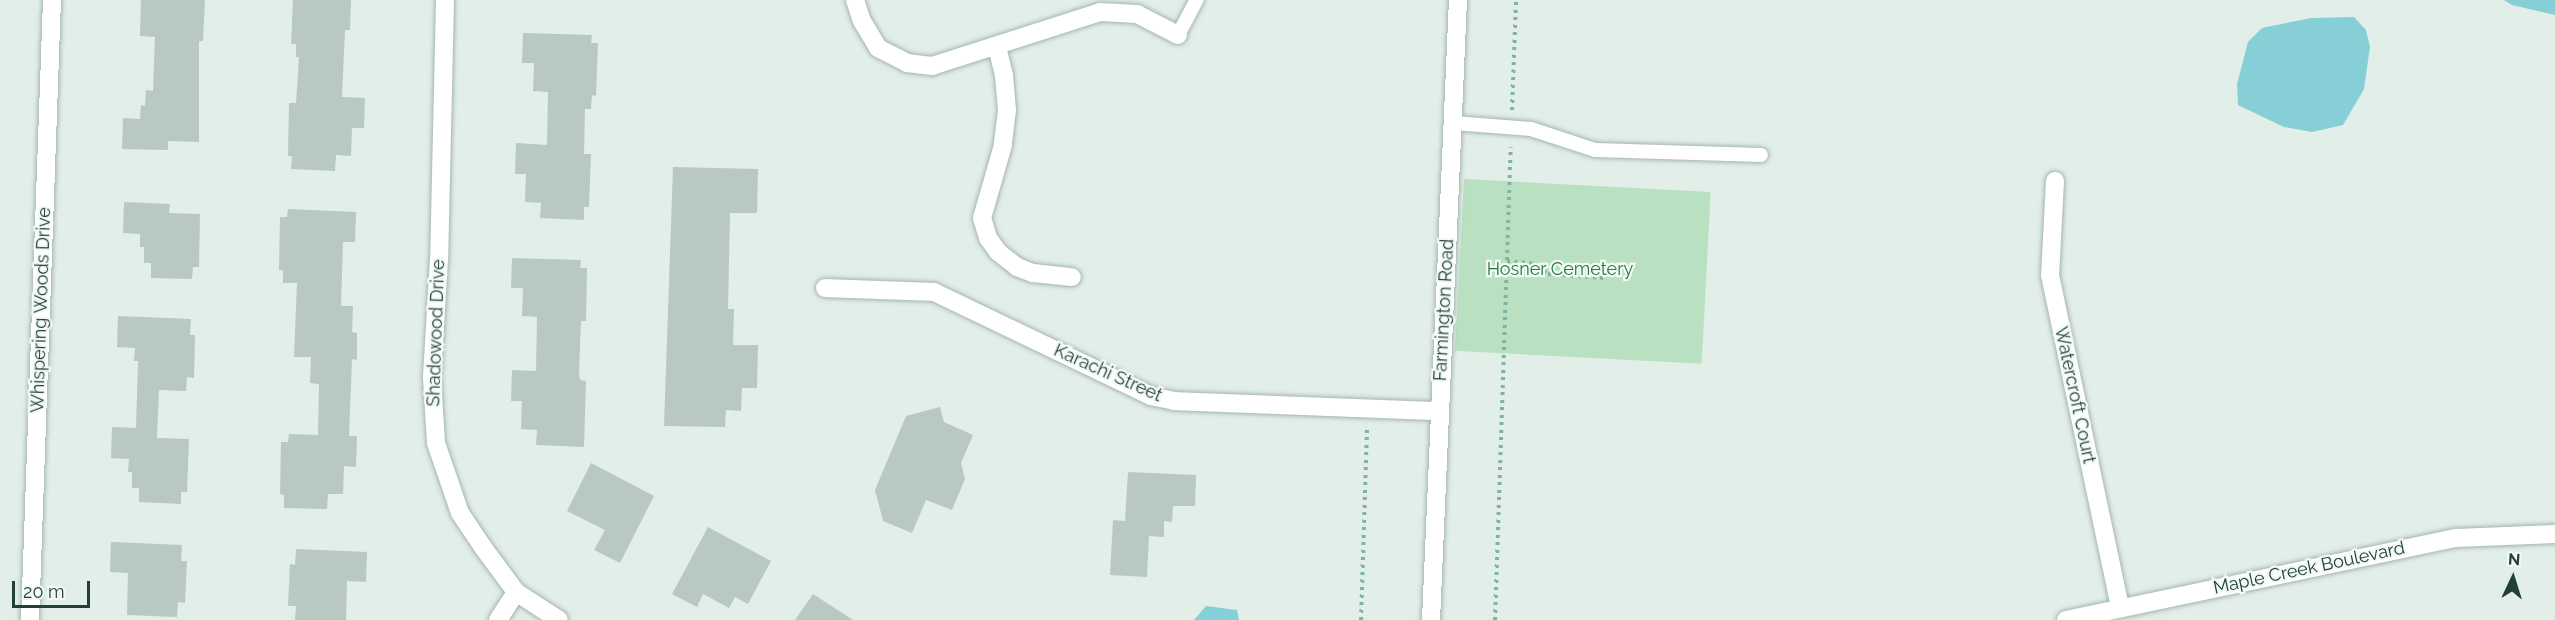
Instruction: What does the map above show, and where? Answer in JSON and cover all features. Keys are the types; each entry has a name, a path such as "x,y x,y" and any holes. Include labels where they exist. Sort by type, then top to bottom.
{"street":[{"name":"Whispering Woods Drive","path":"30,620 52,0"},
{"name":"Shadowood Drive","path":"445,0 439,259 432,378 436,443 460,513 516,592 559,620"},
{"path":"855,0 862,21 878,48 907,63 932,66 1100,12 1137,14 1178,35"},
{"name":"Farmington Road","path":"1431,620 1438,411 1454,123 1458,0"},
{"path":"997,46 1004,76 1007,111 1003,145 982,218 988,237 998,252 1017,267 1033,273 1072,278"},
{"name":"Watercroft Court","path":"2055,181 2050,275 2120,607"},
{"name":"Karachi Street","path":"825,288 934,292 1151,396 1163,399 1221,404 1438,411"},
{"name":"Maple Creek Boulevard","path":"2066,620 2456,538 2555,534"},
{"path":"498,620 516,592"}],"lane":[{"path":"1178,35 1197,0"},
{"path":"1454,123 1531,129 1595,150 1761,155"}],"path":[{"path":"1495,620 1516,0"},
{"path":"1507,261 1531,263 1548,274 1605,278"},
{"path":"1361,620 1367,408"}],"green space":[{"name":"Hosner Cemetery","path":"1464,179 1711,192 1702,364 1455,351"}],"water":[{"path":"2504,0 2555,0 2555,15 2512,5"},
{"path":"2354,17 2366,30 2370,47 2364,89 2343,125 2312,132 2284,127 2238,105 2237,84 2248,42 2262,28 2311,18"},
{"path":"1206,606 1237,610 1239,620 1194,620"}],"building":[{"path":"141,0 205,0 203,41 199,41 199,142 168,141 168,150 122,149 123,118 140,119 141,105 145,106 146,90 153,91 155,37 140,36"},
{"path":"293,0 351,0 350,30 345,30 342,97 365,98 364,128 352,128 351,156 336,155 335,171 291,169 292,156 288,156 289,103 296,103 299,57 296,57 296,44 291,44"},
{"path":"523,33 592,35 591,43 598,43 596,96 592,95 591,109 585,109 584,154 591,154 589,207 584,207 584,220 540,218 541,203 525,202 526,174 515,174 516,143 547,145 548,92 533,91 534,63 522,63"},
{"path":"673,167 758,169 757,213 730,213 728,309 734,309 733,345 758,345 757,388 742,388 741,411 726,410 725,427 664,426"},
{"path":"124,202 170,204 169,213 200,214 199,267 193,267 192,279 151,278 151,263 144,263 144,247 140,247 140,234 123,233"},
{"path":"288,209 356,212 355,242 343,242 341,306 353,306 352,332 357,333 357,360 352,359 349,436 357,436 356,467 344,466 343,494 328,494 327,509 284,508 284,495 280,494 281,442 288,442 289,434 318,435 319,384 310,383 311,357 294,357 297,283 283,283 283,270 279,270 280,217 287,217"},
{"path":"512,258 581,260 580,268 587,268 586,321 581,321 579,373 580,380 586,381 584,447 536,445 537,430 521,429 522,401 511,401 512,370 536,371 537,317 522,316 523,288 511,288"},
{"path":"118,316 191,319 190,335 195,335 194,378 187,377 186,391 159,390 157,438 189,439 187,492 181,492 181,504 139,502 139,488 132,488 132,472 128,472 129,459 111,458 112,427 136,428 138,361 134,361 135,348 117,347"},
{"path":"940,407 944,422 973,435 961,463 965,479 952,510 926,500 912,533 883,521 875,490 906,416"},
{"path":"591,463 654,496 620,563 594,550 605,530 567,511"},
{"path":"1128,472 1196,475 1195,506 1173,506 1172,522 1164,521 1164,537 1149,536 1147,577 1110,575 1113,520 1125,521"},
{"path":"708,527 771,561 748,604 735,597 729,608 703,594 697,607 672,594"},
{"path":"111,542 182,545 181,561 187,561 185,603 178,602 177,617 127,615 128,573 110,572"},
{"path":"296,549 367,552 366,582 347,581 346,620 295,620 296,606 288,606 290,564 295,565"},
{"path":"813,594 853,620 795,620"}]}
